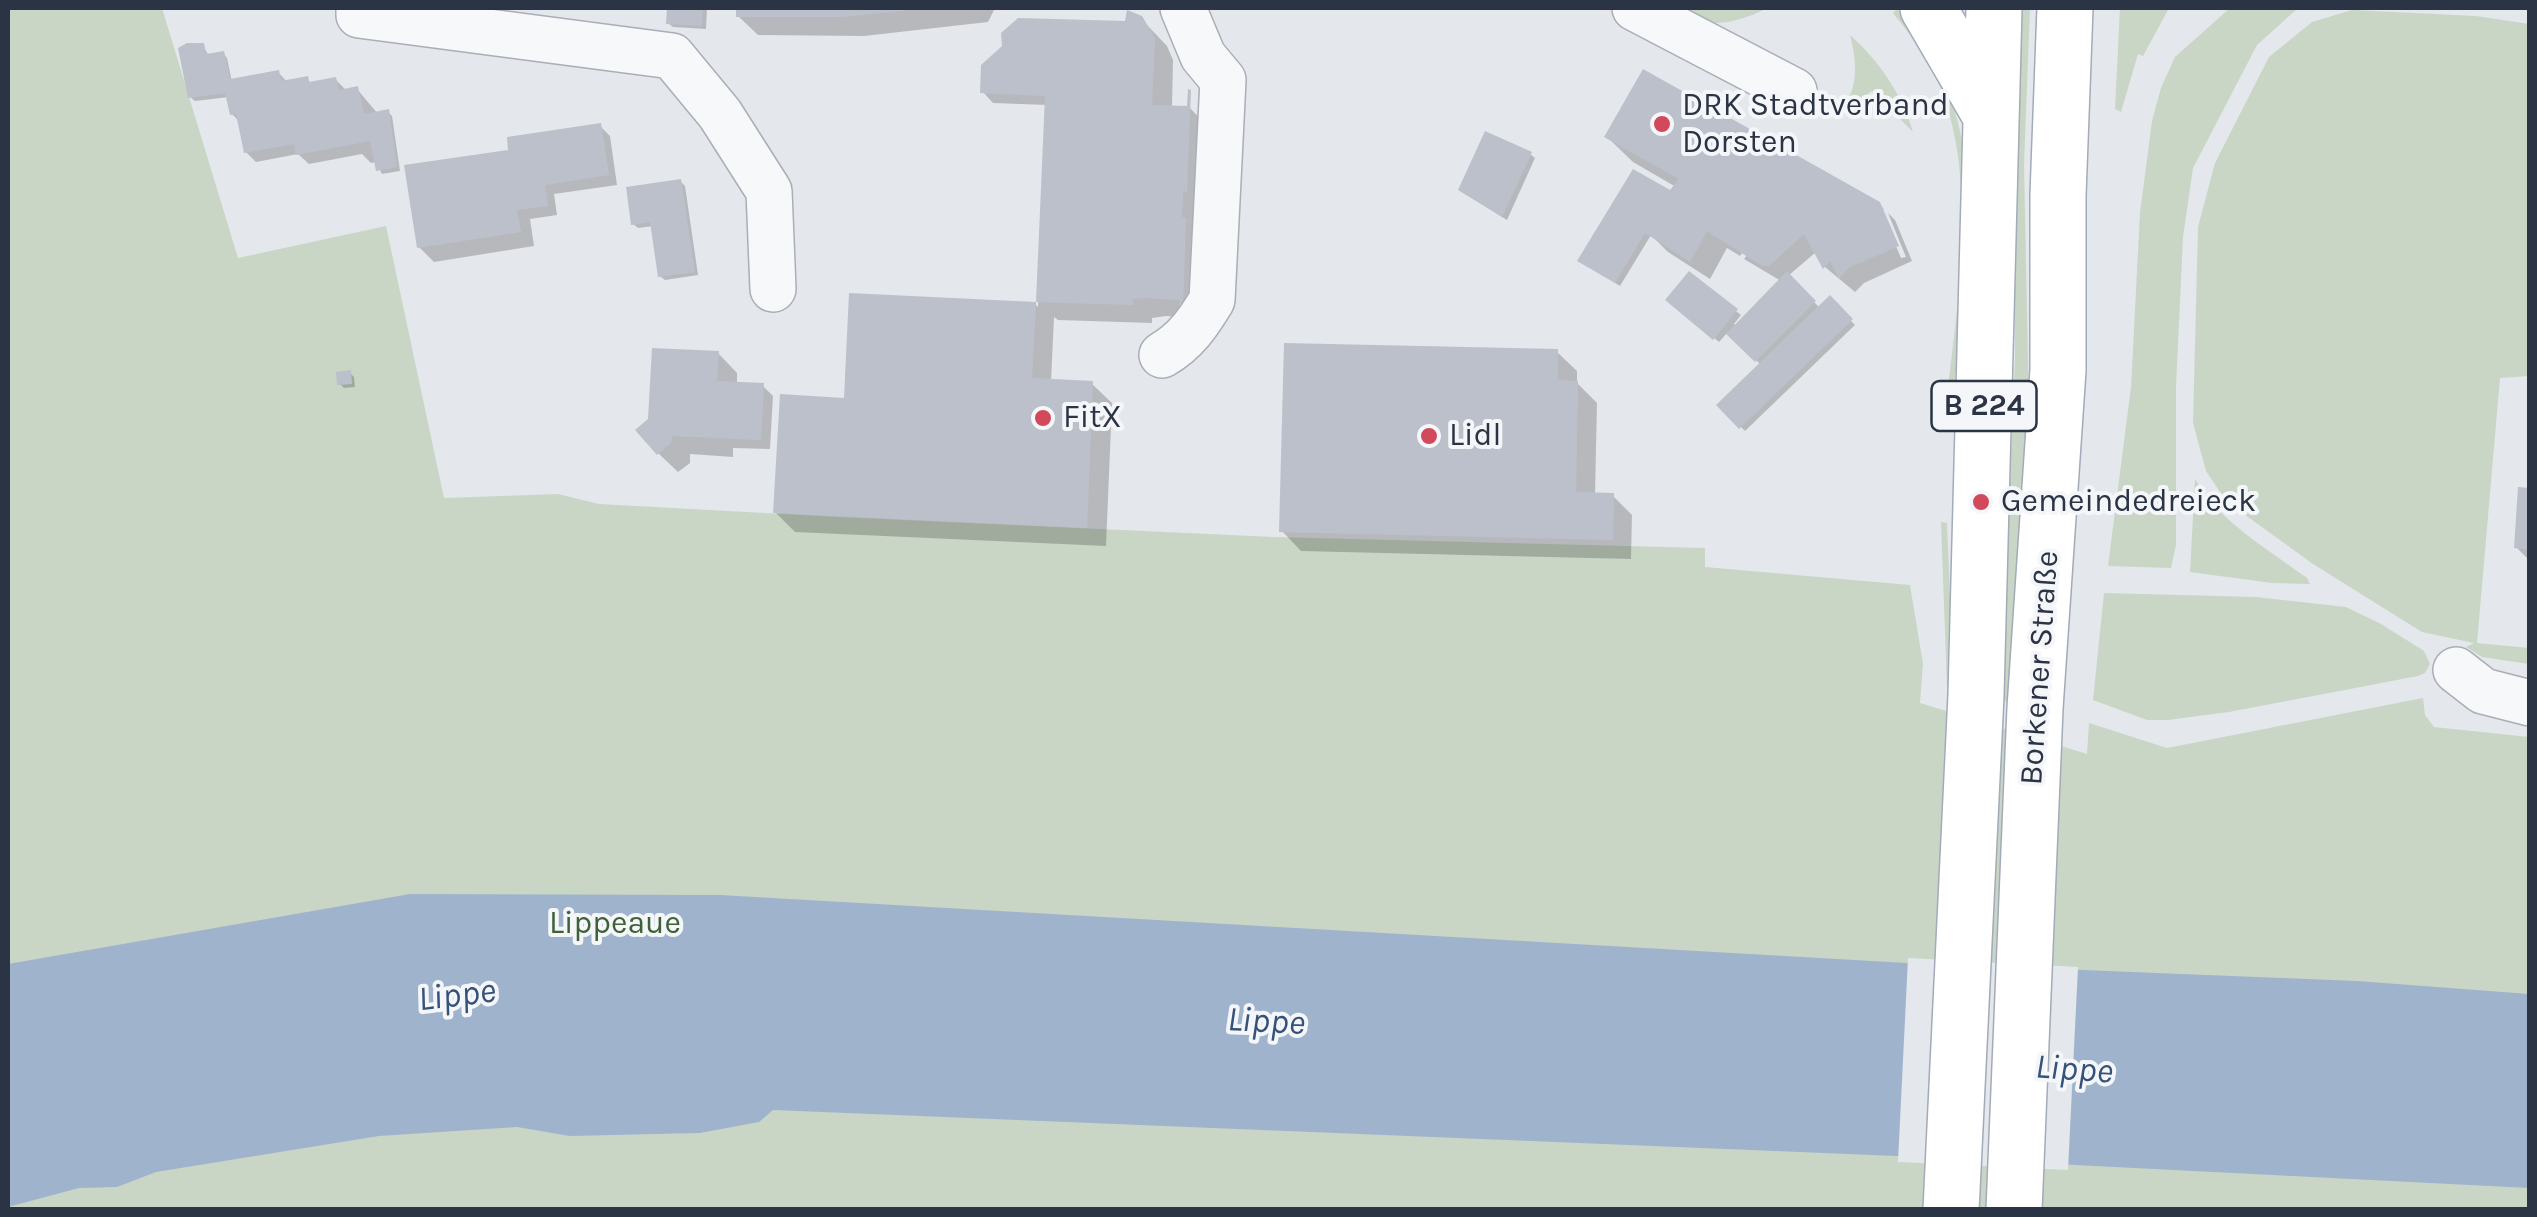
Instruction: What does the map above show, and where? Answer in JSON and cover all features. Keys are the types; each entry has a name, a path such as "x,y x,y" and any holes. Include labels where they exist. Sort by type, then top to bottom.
{"main road":[{"path":"1928,8 1991,116"},
{"name":"Borkener Straße","path":"1951,1210 1976,695 1994,8"},
{"name":"Borkener Straße","path":"2014,1210 2035,708 2058,370 2058,195 2065,8"}],"street":[{"path":"359,8 358,15 672,56 720,114 768,191 773,288"},
{"path":"1162,355 1179,345 1212,300 1223,80 1202,56 1183,8"},
{"path":"1636,8 1794,91"},
{"path":"2456,670 2483,691 2530,703"}],"green space":[{"name":"Lippeaue","path":"8,8 162,8 238,258 386,226 444,498 558,494 599,504 839,517 1274,537 1705,548 1705,567 1910,585 1923,664 1920,703 2087,754 2089,723 2167,748 2423,698 2425,715 2434,727 2529,737 2529,1209 8,1209"},
{"path":"1644,8 1768,8 1734,21 1707,23"},
{"path":"2015,8 2030,8 2024,165 2029,409 2018,704 2001,700 2015,359"},
{"path":"2120,8 2169,8 2143,56 2138,54 2121,112 2115,109"},
{"path":"2230,8 2298,8 2257,45 2193,168 2183,237 2176,387 2176,545 2171,568 2108,566 2131,387 2140,213 2152,121 2175,57"},
{"path":"1897,9 1946,88 1961,134 1966,171 1967,252 1952,407 1946,406 1962,228 1955,138 1943,95 1925,56 1893,13"},
{"path":"2352,10 2476,16 2529,24 2529,376 2500,378 2477,643 2529,648 2529,664 2482,657 2466,647 2474,643 2422,632 2313,564 2237,509 2220,492 2206,471 2193,423 2198,227 2215,163 2269,57 2312,22"},
{"path":"1850,35 1888,79 1913,132 1872,91 1851,106 1846,103 1855,70"},
{"path":"2195,479 2231,522 2310,584 2190,572"},
{"path":"1941,522 1947,523 1954,689 1947,687"},
{"path":"2104,593 2256,597 2346,607 2424,651 2430,664 2418,676 2229,712 2147,720 2093,700"}],"water":[{"name":"Lippe","path":"410,894 720,895 1907,963 2357,981 2529,994 2529,1188 1897,1156 773,1110 759,1122 700,1133 570,1136 517,1127 379,1136 156,1172 117,1187 79,1188 8,1207 8,964"}],"pier":[{"path":"1908,958 2078,967 2068,1170 1898,1162"}],"building":[{"path":"667,8 703,8 702,26 666,24"},
{"path":"736,8 909,10 843,17 736,17"},
{"path":"1127,10 1142,16 1155,38 1152,105 1187,106 1188,89 1191,90 1187,192 1183,191 1182,217 1186,218 1183,307 1179,307 1180,300 1145,298 1133,299 1133,305 1036,302 1045,96 980,93 981,65 1002,46 1001,33 1018,18 1125,21"},
{"path":"187,43 204,43 206,54 224,51 230,79 279,70 281,81 308,76 309,82 336,77 339,90 358,86 364,114 389,109 397,167 376,171 370,141 296,155 294,144 244,153 236,114 230,115 225,93 188,98 178,48"},
{"path":"1643,69 1880,202 1899,246 1848,268 1839,279 1830,261 1823,269 1804,234 1769,266 1762,266 1707,231 1690,262 1645,233 1615,283 1577,261 1633,169 1670,190 1679,179 1604,137"},
{"path":"601,123 609,175 545,185 548,206 517,210 521,232 417,248 404,165 508,150 507,137"},
{"path":"1485,131 1532,152 1502,217 1458,190"},
{"path":"681,179 695,272 658,277 650,222 631,225 626,187"},
{"path":"1689,271 1738,309 1713,340 1665,300"},
{"path":"1787,271 1816,301 1755,362 1726,334"},
{"path":"849,293 1036,302 1032,378 1093,381 1087,528 773,513 780,394 844,398"},
{"path":"1830,295 1853,319 1739,429 1716,405"},
{"name":"Lidl","path":"1284,343 1558,349 1558,380 1578,381 1576,492 1614,493 1613,540 1279,532"},
{"path":"652,348 719,351 717,381 764,383 761,440 672,436 671,443 657,455 635,430 648,419"},
{"path":"351,370 352,384 337,385 336,372"},
{"path":"2518,487 2530,488 2530,550 2514,548"}],"place":[{"name":"DRK Stadtverband Dorsten","path":"1662,124"},
{"name":"FitX","path":"1043,418"},
{"name":"Lidl","path":"1429,436"},
{"name":"Gemeindedreieck","path":"1981,502"}]}
